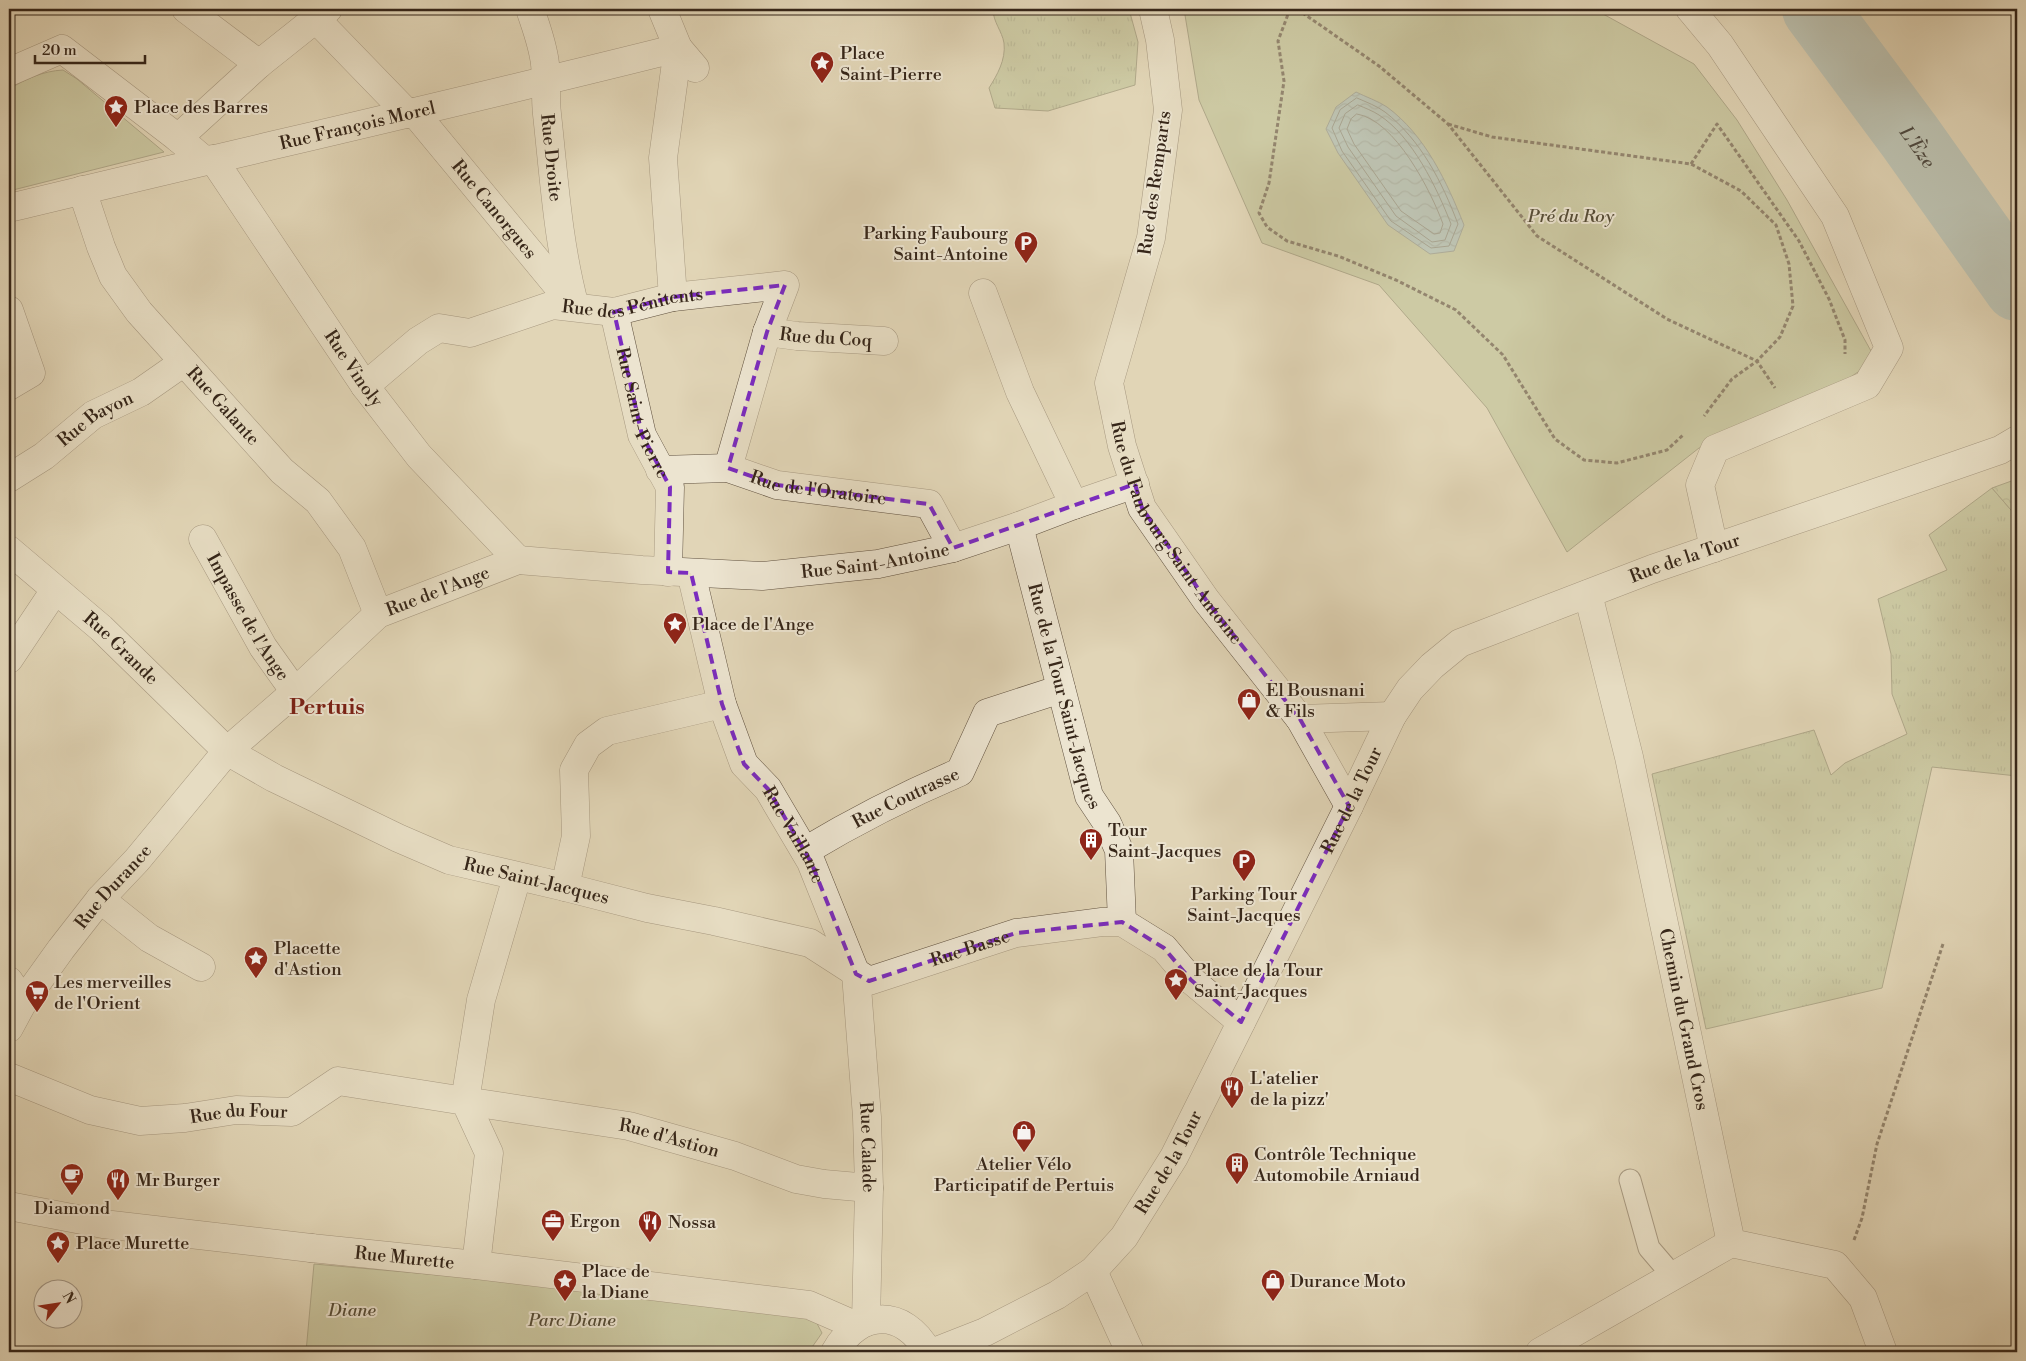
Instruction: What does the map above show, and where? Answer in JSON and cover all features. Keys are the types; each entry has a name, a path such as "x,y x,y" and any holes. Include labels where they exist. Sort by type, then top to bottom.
{"street":[{"path":"186,9 259,64"},
{"name":"Rue Droite","path":"530,9 540,38 545,64 546,100 558,215 568,281 575,306"},
{"path":"662,9 687,58 663,158 673,297"},
{"name":"Rue des Remparts","path":"1109,383 1151,238 1168,110 1160,40 1153,9"},
{"path":"1690,9 1720,45 1835,216 1889,348 1867,385 1715,449 1700,485 1714,548"},
{"path":"178,138 259,64 321,13"},
{"name":"Rue Canorgues","path":"321,13 411,113 575,306"},
{"name":"Rue Vinoly","path":"9,72 62,49 208,160 365,386 419,456 518,560"},
{"name":"Rue François Morel","path":"9,208 546,81 687,58"},
{"name":"Rue Galante","path":"82,190 113,276 139,312 282,471 318,501 352,548 378,614"},
{"name":"Rue des Pénitents","path":"365,386 418,341 439,328 470,333 553,304 614,312 673,297 785,285 767,332"},
{"path":"983,294 1020,392 1074,505"},
{"path":"9,310 20,380"},
{"name":"Rue Saint-Pierre","path":"614,312 642,435 670,487 680,572 722,704"},
{"path":"728,468 767,332"},
{"name":"Rue du Coq","path":"767,332 797,336 884,341"},
{"name":"Rue Bayon","path":"9,478 44,456 93,414 141,392 184,362"},
{"name":"Rue du Faubourg Saint-Antoine","path":"1109,383 1122,446 1142,508 1206,600 1300,719 1349,806"},
{"name":"Rue de la Tour","path":"934,1352 985,1332 1057,1295 1093,1271 1124,1237 1174,1157 1392,716 1410,689 1432,666 1460,643 1652,569 2000,450 2017,440"},
{"name":"Rue de l'Oratoire","path":"660,470 728,468 777,485 929,504 953,548"},
{"name":"Rue Saint-Antoine","path":"680,572 762,576 878,564 953,548 1135,484"},
{"name":"Rue de la Tour Saint-Jacques","path":"1019,526 1089,796 1107,823 1119,850 1122,922"},
{"name":"Impasse de l'Ange","path":"204,539 263,647 296,692"},
{"name":"Rue Grande","path":"9,550 101,628 227,751"},
{"name":"Rue de l'Ange","path":"227,751 296,692 378,614 518,560 680,572"},
{"path":"9,658 55,590"},
{"name":"Chemin du Grand Cros","path":"1588,594 1629,757 1731,1243"},
{"name":"Rue Coutrasse","path":"805,851 908,794 960,772 987,713 1061,689"},
{"path":"565,886 576,836 574,770 588,745 607,731 722,704"},
{"name":"Rue Vaillante","path":"722,704 744,764 768,789 811,862 856,974"},
{"path":"1300,719 1392,716"},
{"name":"Rue Saint-Jacques","path":"227,751 274,778 441,856 517,877 565,886 647,908 810,943 856,974"},
{"name":"Rue Durance","path":"9,1028 16,991 137,860 227,751"},
{"path":"476,1265 489,1153 465,1101 482,1000 517,877"},
{"path":"100,899 149,938 200,967"},
{"name":"Rue Basse","path":"856,974 868,981 1016,933 1102,922 1122,922"},
{"path":"1122,922 1164,948 1191,980 1241,1022"},
{"name":"Rue Calade","path":"856,974 867,1117 869,1188 861,1324"},
{"name":"Rue du Four","path":"9,1077 90,1110 140,1121 185,1118 236,1110 292,1112 338,1081 465,1101"},
{"name":"Rue d'Astion","path":"465,1101 629,1126 735,1156 796,1178 824,1184 869,1188"},
{"name":"Rue Murette","path":"9,1206 102,1224 476,1265 800,1308 808,1305 861,1324"},
{"path":"1540,1352 1731,1243 1836,1265 1863,1298 1883,1352"},
{"path":"1093,1271 1130,1352"},
{"path":"835,1352 844,1337 861,1324 881,1320 897,1322 911,1329 922,1340 928,1352"}],"lane":[{"path":"1630,1180 1649,1248 1673,1276"}],"path":[{"path":"1290,9 1278,41 1284,81 1269,183 1259,213 1267,227 1287,241 1355,263 1396,280 1456,310 1503,355 1555,439 1584,460 1616,463 1667,450 1687,431"},
{"path":"1296,9 1380,66 1448,124 1537,236 1667,320 1757,361 1793,416"},
{"path":"1448,124 1492,137 1691,164 1741,191 1776,225 1788,264 1794,306 1780,337 1757,361 1732,379 1708,413 1701,419"},
{"path":"1691,164 1717,124 1799,240 1832,307 1845,340 1846,359"},
{"path":"1836,1265 1852,1245 1862,1218 1877,1144 1943,944"}],"highlighted area":[{"path":"785,285 767,332 728,468 777,485 929,504 953,548 1135,484 1142,508 1206,600 1300,719 1349,806 1241,1022 1191,980 1164,948 1122,922 1016,933 869,981 856,974 811,862 768,789 744,764 722,704 691,573 668,572 670,487 642,435 614,312 673,297"}],"green space":[{"path":"993,9 1129,9 1138,42 1135,85 1048,111 995,108 989,88 1004,55 1004,43 994,18"},
{"name":"Pré du Roy","path":"1184,9 1594,9 1694,64 1737,120 1787,200 1876,360 1813,402 1699,448 1567,552 1487,408 1379,285 1262,243 1199,100"},
{"path":"63,70 77,79 164,152 9,191 9,89 35,76"},
{"path":"2017,479 2017,517 1992,488"},
{"path":"1992,488 2017,517 2017,776 1932,767 1882,988 1706,1029 1652,774 1814,730 1831,775 1845,763 1907,734 1892,694 1891,654 1878,599 1947,570 1929,535"},
{"name":"Place de la Diane","path":"314,1264 542,1284 812,1314 822,1333 810,1350 794,1352 306,1352"}],"water":[{"path":"1356,92 1387,107 1401,118 1424,145 1450,192 1464,225 1454,251 1430,254 1388,225 1338,153 1326,129 1336,107"}],"waterway":[{"name":"L'Èze","path":"1815,9 1910,137 2017,288"}],"place":[{"name":"Place Saint-Pierre","path":"822,84"},
{"name":"Place des Barres","path":"116,128"},
{"name":"Parking Faubourg Saint-Antoine","path":"1026,264"},
{"name":"Place de l'Ange","path":"675,645"},
{"name":"El Bousnani & Fils","path":"1249,721"},
{"name":"Tour Saint-Jacques","path":"1091,861"},
{"name":"Parking Tour Saint-Jacques","path":"1244,882"},
{"name":"Placette d'Astion","path":"256,979"},
{"name":"Place de la Tour Saint-Jacques","path":"1176,1001"},
{"name":"Les merveilles de l'Orient","path":"37,1013"},
{"name":"L'atelier de la pizz'","path":"1232,1109"},
{"name":"Atelier Vélo Participatif de Pertuis","path":"1024,1153"},
{"name":"Contrôle Technique Automobile Arniaud","path":"1237,1185"},
{"name":"Diamond","path":"72,1196"},
{"name":"Mr Burger","path":"118,1201"},
{"name":"Ergon","path":"553,1242"},
{"name":"Nossa","path":"650,1243"},
{"name":"Place Murette","path":"58,1264"},
{"name":"Place de la Diane","path":"565,1302"},
{"name":"Durance Moto","path":"1273,1302"}],"district":[{"name":"Pertuis","path":"327,707"}],"park label":[{"name":"Diane","path":"352,1310"},
{"name":"Parc Diane","path":"572,1320"}]}
